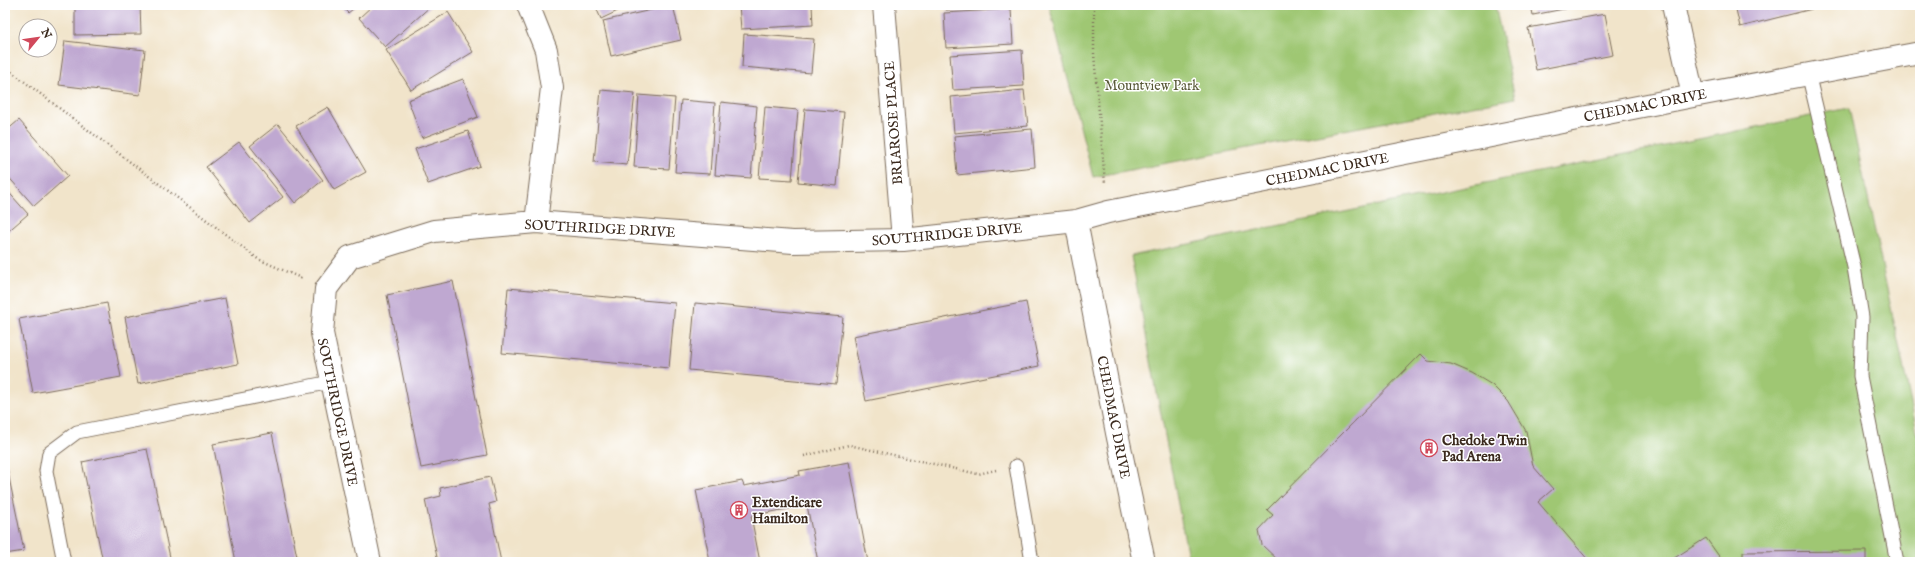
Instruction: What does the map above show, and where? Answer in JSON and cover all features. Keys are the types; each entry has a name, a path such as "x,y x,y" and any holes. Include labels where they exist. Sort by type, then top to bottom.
{"street":[{"path":"528,5 546,50 552,88 536,222"},
{"name":"BRIAROSE PLACE","path":"884,5 903,240"},
{"path":"1673,5 1693,96"},
{"name":"CHEDMAC DRIVE","path":"1144,562 1076,221 1108,212 1808,73 1920,53"},
{"name":"SOUTHRIDGE DRIVE","path":"370,562 322,333 326,289 350,257 434,230 536,222 794,242 903,240 1076,221"}],"lane":[{"path":"1808,73 1854,267 1862,317 1860,376 1896,559"},
{"path":"64,562 46,471 49,453 77,432 332,382"},
{"path":"1016,466 1032,562"}],"path":[{"path":"1094,5 1094,54 1105,183"},
{"path":"5,68 258,259 326,289"},
{"path":"804,456 849,445 978,474 1016,466"}],"green space":[{"name":"Mountview Park","path":"1049,5 1495,5 1515,98 1093,177"},
{"path":"1849,108 1920,446 1920,562 1189,562 1131,256"}],"building":[{"path":"75,5 140,5 141,34 75,35"},
{"path":"340,5 358,5 348,13"},
{"path":"373,5 432,5 385,47 359,18"},
{"path":"595,5 630,5 601,19"},
{"path":"673,5 681,40 611,56 603,21"},
{"path":"739,5 812,5 813,25 741,29"},
{"path":"946,5 1014,5 1014,6 946,10"},
{"path":"1531,5 1579,5 1579,6 1533,15"},
{"path":"1735,5 1811,5 1812,9 1740,27"},
{"path":"1011,9 1013,44 946,48 944,13"},
{"path":"448,12 473,52 411,90 386,50"},
{"path":"1605,14 1613,55 1536,70 1528,28"},
{"path":"744,34 814,39 811,73 742,67"},
{"path":"65,41 145,50 140,95 59,85"},
{"path":"1022,50 1024,86 953,90 950,55"},
{"path":"463,79 478,117 422,138 408,100"},
{"path":"601,90 635,93 627,165 594,162"},
{"path":"1024,90 1028,126 954,133 951,97"},
{"path":"639,95 675,98 669,169 634,167"},
{"path":"681,100 715,103 710,174 675,172"},
{"path":"721,102 757,106 751,178 715,175"},
{"path":"328,107 366,172 334,190 296,126"},
{"path":"765,107 798,110 792,180 759,178"},
{"path":"805,109 844,112 837,186 798,182"},
{"path":"19,120 68,176 34,206 5,173 5,132"},
{"path":"278,124 323,180 295,203 250,146"},
{"path":"1032,129 1035,167 957,175 954,136"},
{"path":"468,131 480,166 428,184 415,149"},
{"path":"239,142 283,197 250,223 206,167"},
{"path":"5,188 28,214 5,234"},
{"path":"453,281 487,455 421,468 387,295"},
{"path":"508,288 675,303 669,368 502,353"},
{"path":"225,298 238,364 138,384 125,317"},
{"path":"1026,302 1039,366 866,401 853,336"},
{"path":"107,303 121,377 33,393 19,319"},
{"path":"695,303 843,317 836,384 689,370"},
{"name":"Chedoke Twin Pad Arena","path":"1421,354 1428,361 1451,364 1472,373 1492,385 1508,401 1526,431 1533,466 1553,489 1538,502 1590,562 1280,562 1262,545 1259,530 1273,515 1267,510"},
{"path":"272,433 298,562 236,562 213,444"},
{"path":"147,449 171,562 103,562 82,462"},
{"path":"5,458 24,551 5,554"},
{"name":"Extendicare Hamilton","path":"849,462 868,562 818,562 807,505 751,516 760,562 710,562 696,490 742,481 744,486 800,475 799,471"},
{"path":"490,477 496,502 489,504 501,562 438,562 425,500 441,496 440,488"},
{"path":"1706,538 1721,559 1717,562 1668,562"},
{"path":"1866,551 1866,562 1743,562 1743,552"}],"place":[{"name":"Chedoke Twin Pad Arena","path":"1429,448"},
{"name":"Extendicare Hamilton","path":"739,510"}]}
